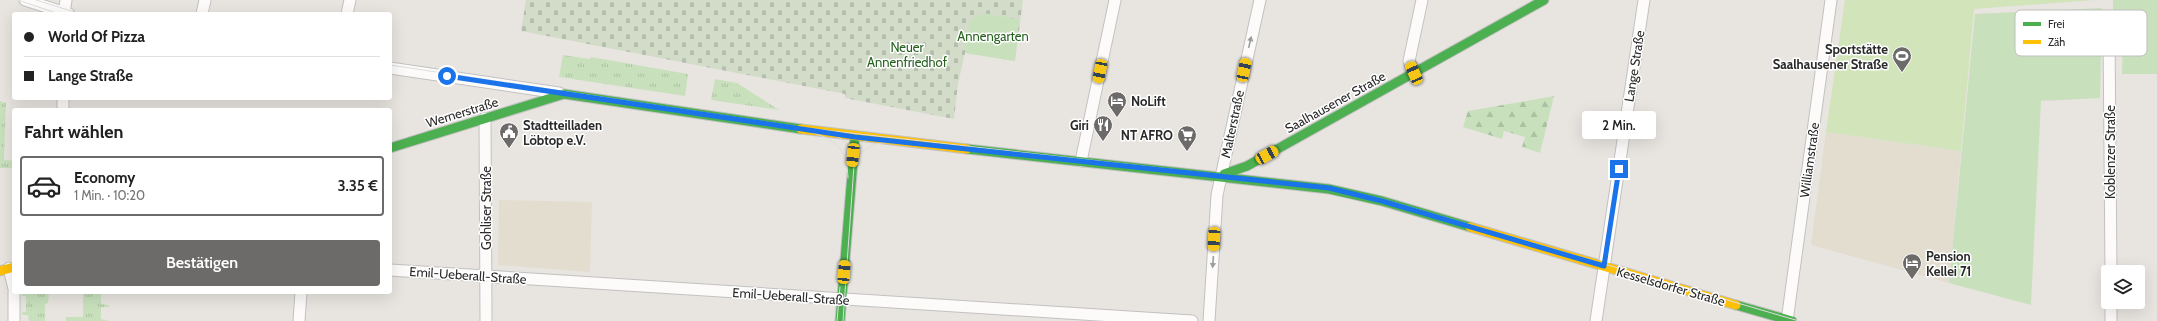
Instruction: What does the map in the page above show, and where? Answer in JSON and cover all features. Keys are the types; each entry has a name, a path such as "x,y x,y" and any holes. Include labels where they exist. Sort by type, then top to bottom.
{"street":[{"path":"25,0 60,12"},
{"path":"66,0 66,12"},
{"path":"202,12 205,0"},
{"path":"347,12 350,0"},
{"path":"1081,161 1115,0"},
{"name":"Malterstraße","path":"1209,321 1217,195 1260,0"},
{"path":"1414,73 1409,61 1422,0"},
{"name":"Saalhausener Straße","path":"1221,176 1247,166 1544,0"},
{"name":"Lange Straße","path":"1596,321 1644,0"},
{"name":"Williamstraße","path":"1789,321 1831,0"},
{"name":"Koblenzer Straße","path":"2109,56 2111,265"},
{"name":"Kesselsdorfer Straße","path":"392,68 855,137 1329,188 1382,201 1789,321"},
{"name":"Wernerstraße","path":"392,147 564,94"},
{"name":"Gohliser Straße","path":"485,118 486,321"},
{"path":"840,321 855,137"},
{"path":"8,269 12,282"},
{"name":"Emil-Ueberall-Straße","path":"392,270 1192,321"},
{"path":"14,294 14,321"},
{"path":"299,321 301,294"},
{"path":"2111,309 2111,321"}],"shaded area":[{"path":"1826,132 1961,151 1949,283 1811,245"},
{"path":"499,200 592,202 590,272 498,265"}],"green space":[{"name":"Neuer Annenfriedhof","path":"526,0 1023,0 1015,61 965,53 958,84 954,119 845,98 845,94 521,31"},
{"name":"Sportstätte Saalhausener Straße","path":"1845,0 2095,0 1974,9 1961,151 1826,132"},
{"path":"2113,0 2157,0 2157,74 2122,74 2122,56 2147,56 2147,10 2113,10"},
{"path":"2102,8 2102,10 2060,10"},
{"path":"2015,12 2015,56 2101,56 2100,98 2041,101 2031,305 1949,283 1975,14"},
{"name":"Annengarten","path":"984,13 1019,20 1015,61 965,53 970,21"},
{"path":"563,55 590,59 591,57 688,74 685,96 559,77"},
{"path":"715,79 737,83 779,110 711,100"},
{"path":"1554,96 1540,153 1522,147 1525,137 1504,131 1502,139 1463,127 1468,111"},
{"path":"0,101 6,103 4,160 12,161 12,168 0,168"},
{"path":"22,294 49,295 48,303 45,304 45,321 29,321 28,315 22,315 22,312 26,312 26,296 22,296"},
{"path":"83,294 101,294 101,304 109,305 109,307 101,307 101,319 109,321 66,321 66,317 83,317"}],"tram line":[{"path":"18,0 53,12"},
{"path":"36,0 75,12"},
{"path":"392,65 806,128 1329,187 1382,199 1799,321"},
{"path":"813,133 829,139 840,148 846,161 848,178"},
{"path":"832,134 837,136 848,146 852,154 854,165 843,321"},
{"path":"852,158 859,144 874,137"},
{"path":"855,167 857,160 864,150 875,144 894,143"},
{"path":"837,321 840,287"}],"traffic: fast":[{"path":"1224,174 1247,166 1544,0"},
{"path":"392,147 564,94 801,129"},
{"path":"840,321 855,137"},
{"path":"967,149 1329,189 1382,201 1470,227"},
{"path":"1736,305 1792,321"}],"traffic: slow":[{"path":"801,129 967,149"},
{"path":"1470,227 1736,305"},
{"path":"0,271 12,268"}],"place":[{"name":"Sportstätte Saalhausener Straße","path":"1902,73"},
{"name":"NoLift","path":"1117,118"},
{"name":"Giri","path":"1103,142"},
{"name":"Stadtteilladen Löbtop e.V.","path":"509,149"},
{"name":"NT AFRO","path":"1187,152"},
{"name":"Pension Kellei 71","path":"1912,280"}],"route":[{"path":"447,76 855,137 896,140 1329,188 1382,201 1604,266 1619,169"}]}
